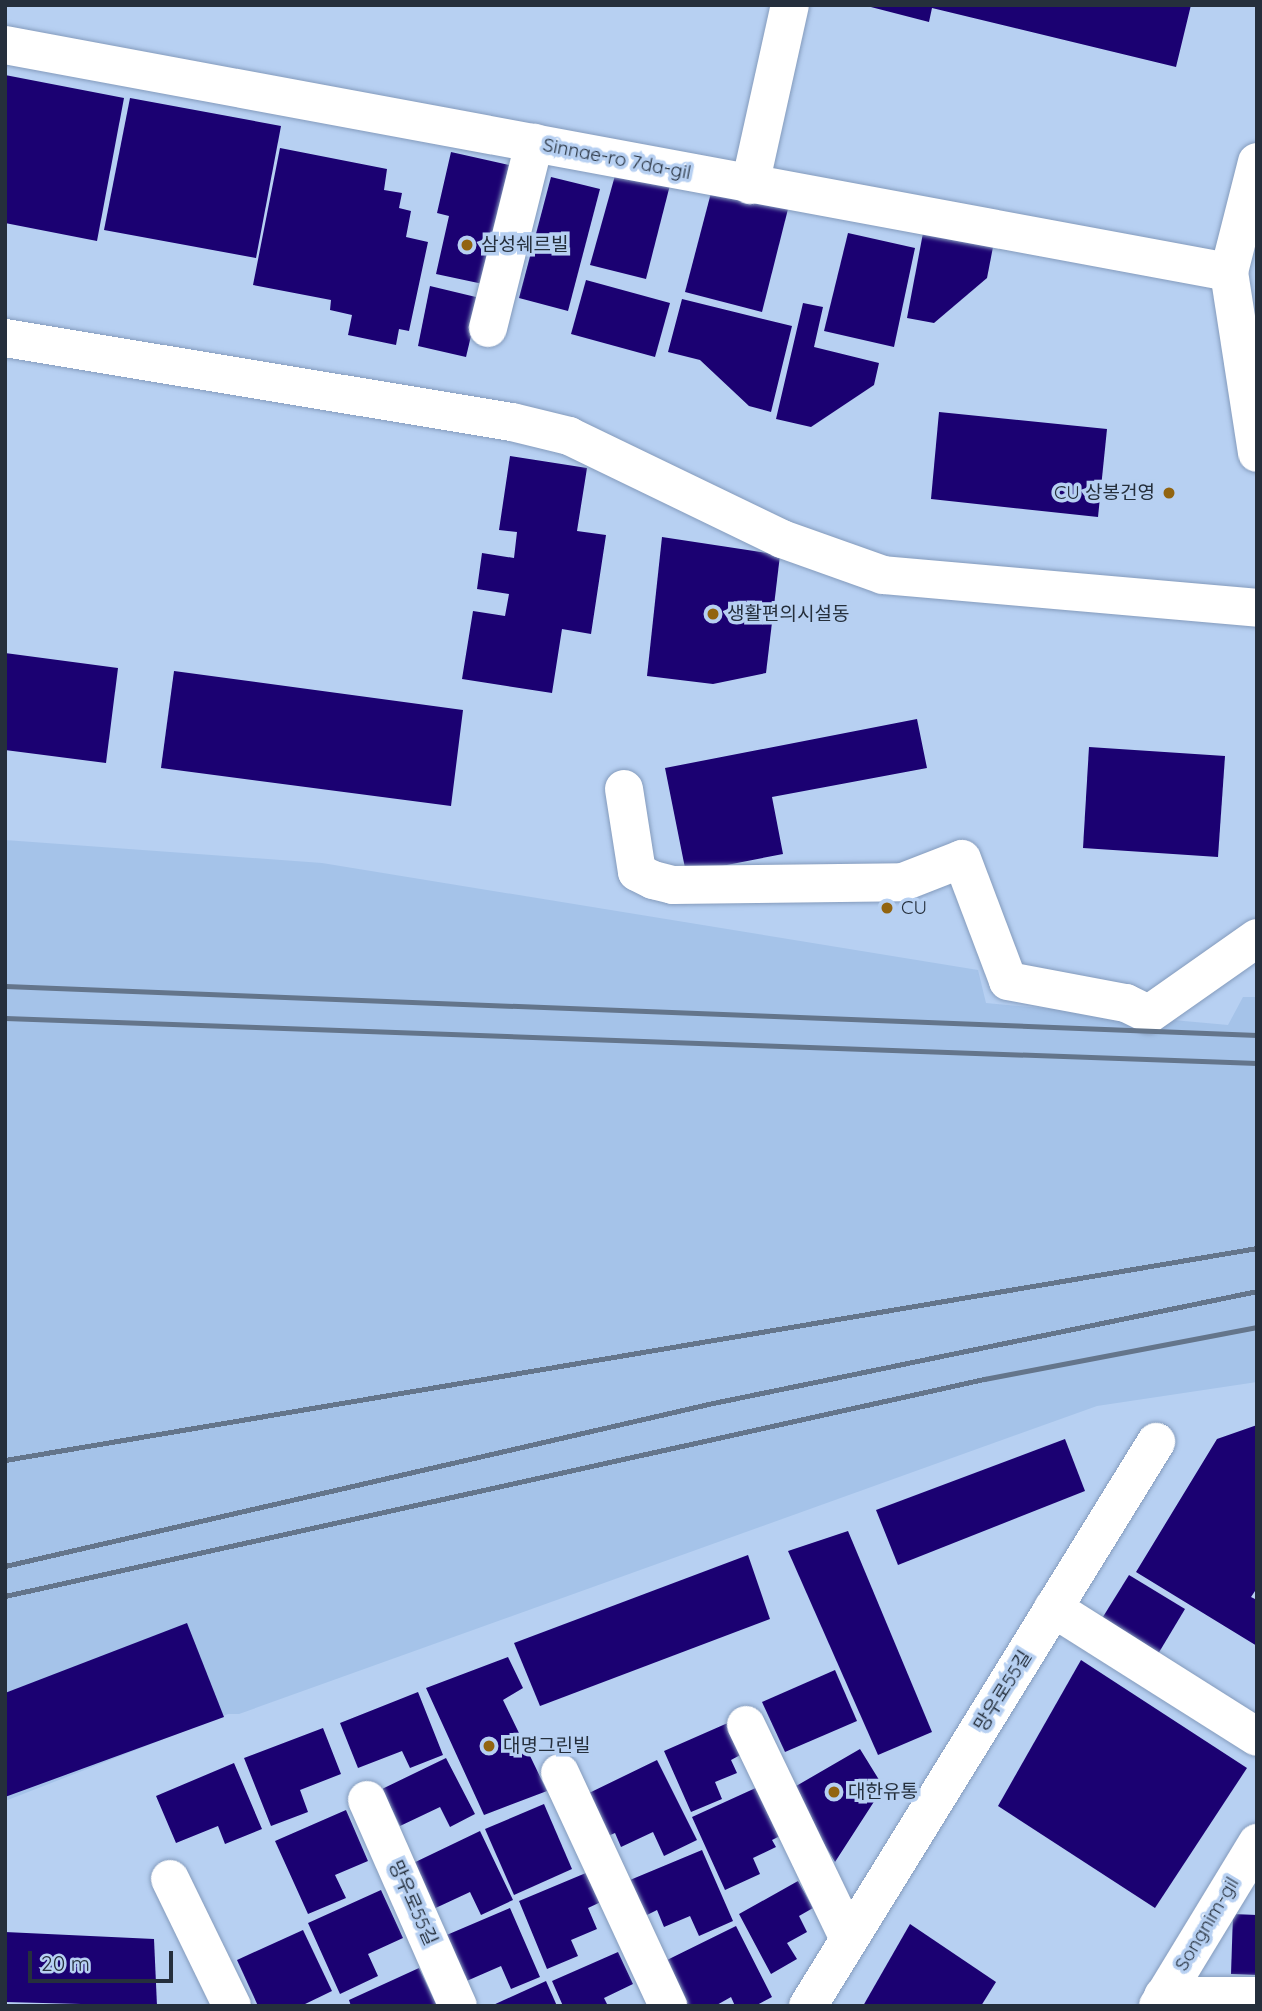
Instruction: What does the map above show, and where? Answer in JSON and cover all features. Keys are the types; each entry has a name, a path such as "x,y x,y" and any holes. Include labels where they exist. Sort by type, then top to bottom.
{"street":[{"path":"750,185 790,5"},
{"name":"Sinnae-ro 7da-gil","path":"5,44 750,185 1229,272"},
{"path":"488,328 534,144"},
{"path":"1257,162 1229,272 1257,453"},
{"path":"5,338 512,422 569,436 782,539 883,575 1257,608"},
{"path":"624,789 637,872 653,880 673,885 903,882 962,859 1009,981 1126,1003 1149,1014 1257,938"},
{"name":"망우로55길","path":"808,2006 1156,1442"},
{"path":"1054,1608 1257,1737"},
{"path":"746,1725 849,1939"},
{"path":"559,1773 668,2006"},
{"name":"망우로55길","path":"367,1800 458,2006"},
{"name":"Songnim-gil","path":"1161,2001 1257,1843"},
{"path":"170,1879 232,2006"},
{"path":"1161,2001 1257,1996"}],"shaded area":[{"path":"5,840 322,863 978,970 986,1003 1228,1025 1243,997 1257,997 1257,1382 1097,1406 239,1714 228,1714 5,1801"}],"building":[{"path":"1191,5 1176,67 932,8 929,22 867,6"},
{"path":"5,75 124,98 97,241 5,223"},
{"path":"130,98 281,126 256,258 104,230"},
{"path":"280,148 387,169 384,190 402,193 399,208 411,211 406,237 428,242 409,331 399,329 396,345 348,335 352,315 330,310 331,300 253,285"},
{"name":"삼성쉐르빌","path":"451,152 509,165 483,284 436,274 449,216 437,213"},
{"path":"616,172 670,185 646,279 590,265"},
{"path":"551,177 600,189 568,311 519,298"},
{"path":"712,189 788,209 762,312 685,292"},
{"path":"848,233 915,248 894,347 824,331"},
{"path":"923,233 993,247 987,278 934,323 907,318"},
{"path":"586,280 670,303 655,357 571,334"},
{"path":"430,286 480,298 466,357 418,346"},
{"path":"682,299 792,326 771,412 749,406 700,360 668,352"},
{"path":"803,303 823,307 814,347 879,363 874,385 811,427 776,419"},
{"path":"939,412 1107,429 1098,517 931,499"},
{"path":"510,456 587,468 577,531 606,535 591,634 562,629 552,693 462,679 473,611 505,616 509,594 477,589 482,553 514,558 517,532 499,530"},
{"name":"생활편의시설동","path":"662,537 780,555 766,673 713,684 647,676"},
{"path":"5,653 118,668 106,763 5,750"},
{"path":"174,671 463,710 451,806 161,768"},
{"path":"917,719 927,768 772,797 783,854 686,873 665,768"},
{"path":"1089,747 1225,756 1218,857 1083,848"},
{"path":"1257,1425 1257,1588 1251,1597 1257,1600 1257,1646 1136,1572 1217,1439"},
{"path":"1065,1439 1085,1491 898,1565 876,1510"},
{"path":"848,1531 932,1732 878,1755 788,1551"},
{"path":"748,1555 770,1619 540,1706 514,1643"},
{"path":"1129,1575 1185,1609 1158,1654 1101,1620"},
{"path":"187,1623 224,1717 5,1797 5,1693"},
{"name":"대명그린빌","path":"508,1657 523,1688 503,1700 547,1791 484,1815 426,1688"},
{"path":"1081,1660 1247,1768 1155,1908 998,1806"},
{"path":"835,1670 857,1721 785,1752 762,1702"},
{"path":"418,1692 443,1755 410,1768 402,1751 358,1768 340,1723"},
{"path":"730,1722 744,1753 731,1760 737,1773 715,1782 722,1799 691,1812 664,1751"},
{"path":"323,1728 341,1774 300,1790 308,1812 271,1826 244,1758"},
{"path":"860,1749 881,1783 872,1789 877,1797 835,1862 791,1789"},
{"path":"446,1758 475,1814 450,1827 440,1807 400,1826 382,1789"},
{"path":"657,1760 697,1840 664,1856 653,1832 621,1847 615,1833 608,1836 587,1794"},
{"path":"234,1763 262,1829 225,1844 218,1826 176,1843 156,1796"},
{"path":"760,1786 782,1835 772,1840 776,1847 753,1858 760,1874 725,1890 692,1817"},
{"path":"544,1804 572,1869 514,1895 485,1829"},
{"path":"346,1810 368,1861 335,1875 346,1898 308,1914 275,1841"},
{"path":"480,1831 513,1900 481,1915 470,1892 427,1912 405,1867"},
{"path":"702,1850 733,1921 699,1936 690,1916 664,1927 657,1910 645,1916 630,1880"},
{"path":"593,1870 605,1900 588,1908 597,1929 571,1940 578,1956 547,1969 519,1901"},
{"path":"798,1881 813,1908 799,1916 807,1932 787,1943 797,1959 771,1974 739,1914"},
{"path":"381,1890 403,1938 368,1954 378,1976 340,1994 308,1923"},
{"path":"510,1908 540,1977 511,1989 501,1966 462,1983 442,1937"},
{"path":"1233,1914 1257,1915 1257,1975 1231,1974"},
{"path":"910,1924 996,1982 981,2006 863,2006"},
{"path":"736,1926 772,1997 755,2006 735,2006 731,1997 715,2006 685,2006 663,1962"},
{"path":"303,1930 332,1991 301,2006 258,2006 237,1960"},
{"path":"5,1932 154,1939 157,2006 5,2002"},
{"path":"618,1952 633,1984 604,1998 608,2006 563,2006 552,1981"},
{"path":"419,1968 437,2006 351,2006 349,2000"},
{"path":"546,1981 557,2006 491,2006"}],"railway":[{"path":"5,986 1257,1035"},
{"path":"5,1018 1257,1063"},
{"path":"5,1460 1257,1248"},
{"path":"5,1566 713,1403 1257,1291"},
{"path":"5,1596 984,1379 1257,1327"}],"place":[{"name":"삼성쉐르빌","path":"467,245"},
{"name":"CU 상봉건영","path":"1169,493"},
{"name":"생활편의시설동","path":"713,614"},
{"name":"CU","path":"887,908"},
{"name":"대명그린빌","path":"489,1746"},
{"name":"대한유통","path":"834,1792"}]}
